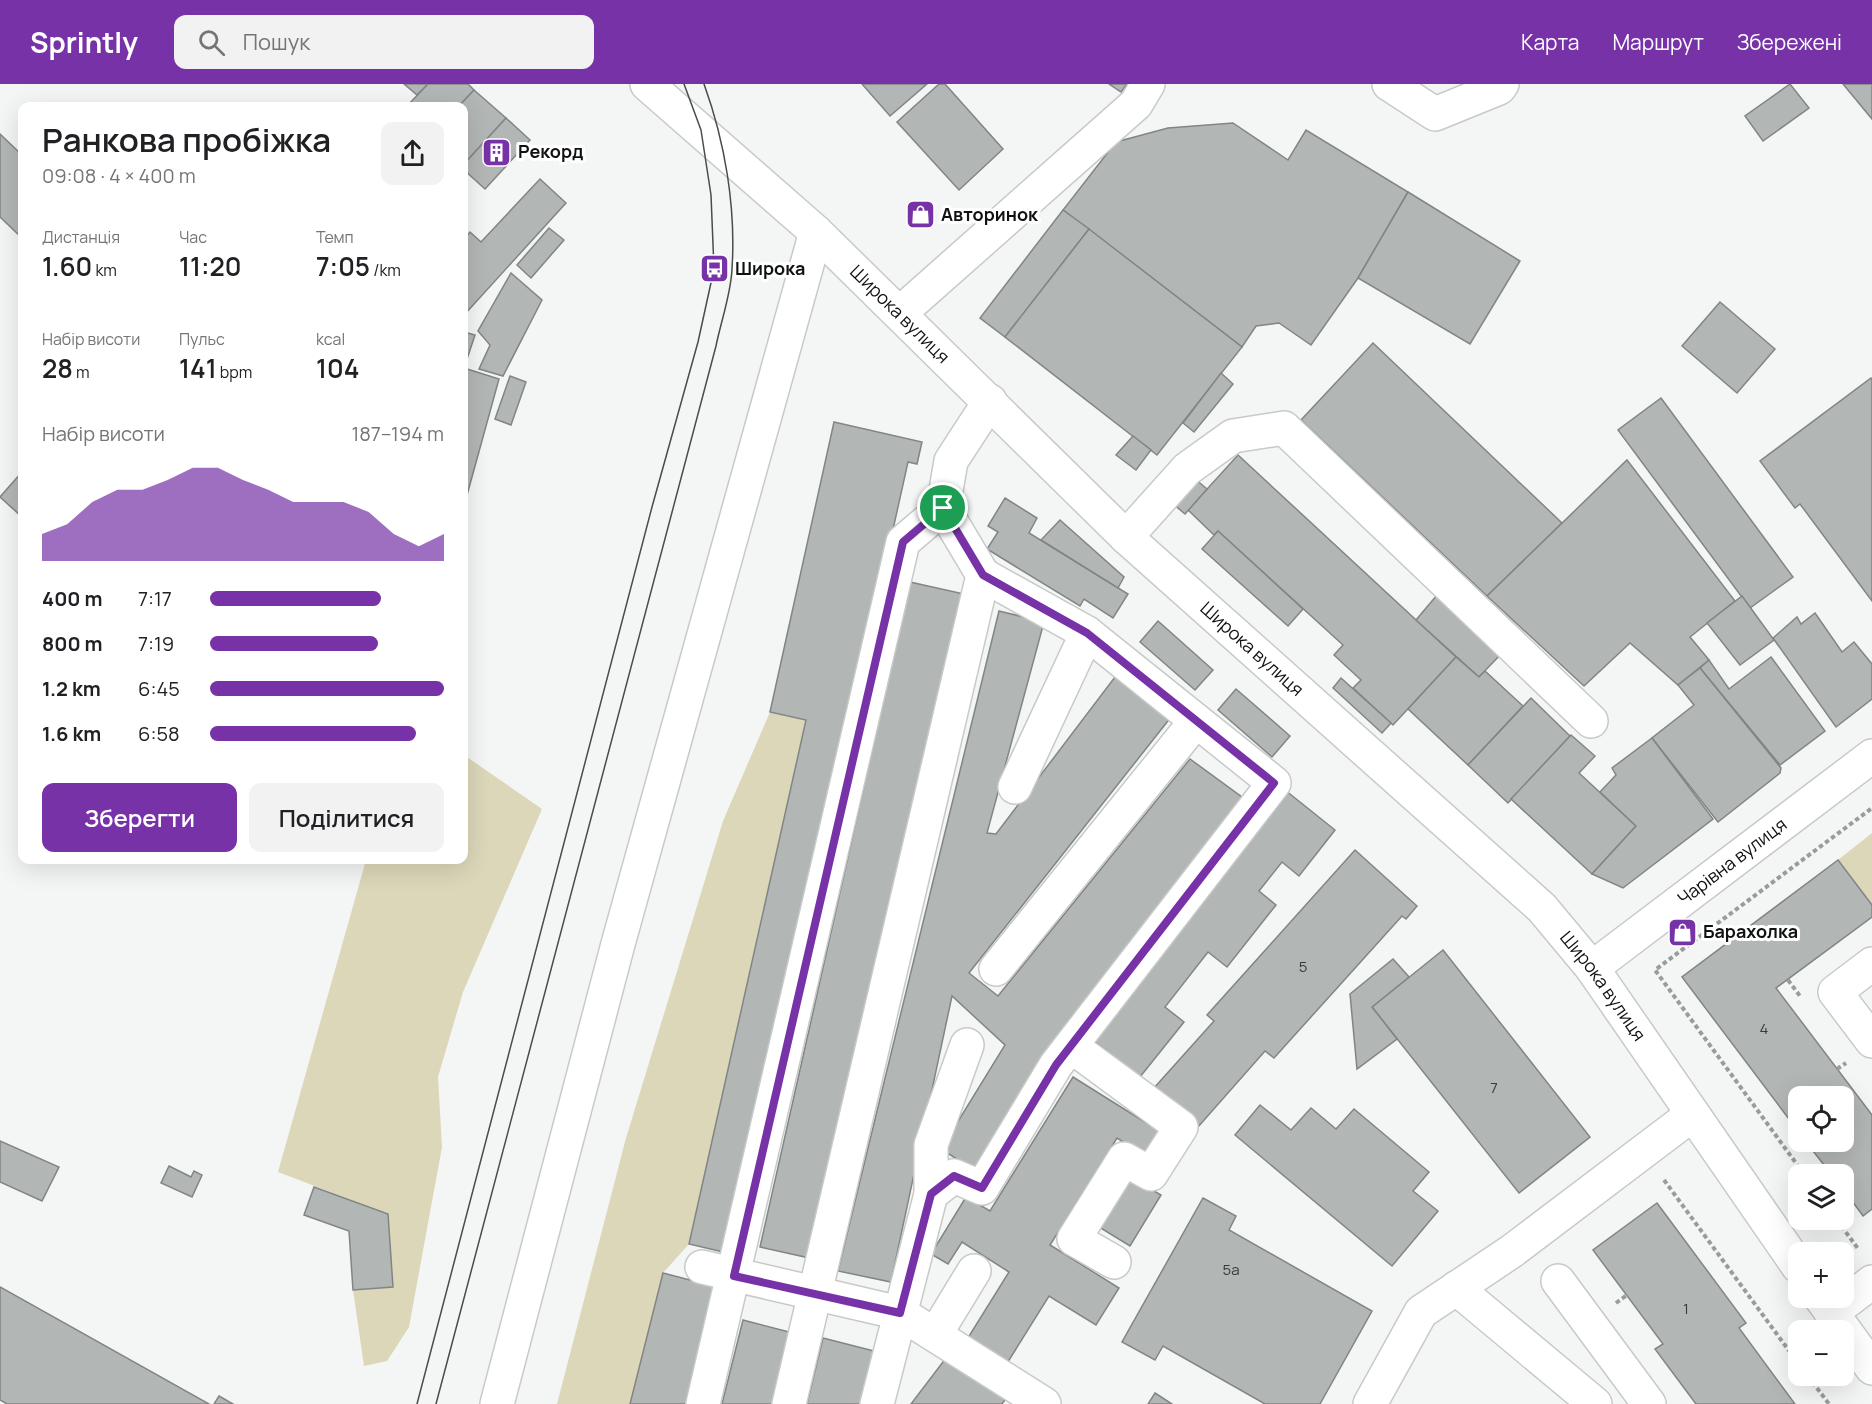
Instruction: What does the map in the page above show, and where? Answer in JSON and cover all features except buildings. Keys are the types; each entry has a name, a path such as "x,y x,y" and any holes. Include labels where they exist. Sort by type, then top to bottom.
{"street":[{"name":"Широка вулиця","path":"647,84 816,232 1126,537 1542,908 1592,968 1788,1252"},
{"path":"900,314 1136,104 1148,84"},
{"path":"1389,84 1435,114 1499,88 1502,84"},
{"path":"496,1404 615,956 816,232"},
{"path":"703,1404 903,542 943,508 951,461 990,401"},
{"path":"1126,537 1187,469 1233,435 1284,428 1591,721"},
{"path":"931,1194 954,1176 982,1188 1056,1065 1274,783 1087,633 983,575 943,508"},
{"path":"789,1404 983,575"},
{"path":"1015,787 1087,633"},
{"path":"996,969 1196,721"},
{"name":"Чарівна вулиця","path":"1592,968 1872,756"},
{"path":"1872,964 1835,992 1872,1041"},
{"path":"877,1404 931,1194 930,1145 967,1045"},
{"path":"1071,1046 1180,1127 1151,1174 1124,1160 1074,1239 1114,1262"},
{"path":"1370,1404 1421,1312 1512,1251 1693,1114"},
{"path":"702,1267 814,1295 900,1313 1033,1401"},
{"path":"934,1335 974,1271"},
{"path":"1558,1281 1649,1404"},
{"path":"1854,1291 1872,1282"},
{"path":"1456,1288 1595,1404"},
{"path":"1828,1308 1872,1368"}],"path":[{"path":"1797,1164 1656,970 1872,808"},
{"path":"1643,1152 1788,1349"},
{"path":"1844,1230 1860,1252"},
{"path":"1816,1386 1829,1404"}],"shaded area":[{"path":"770,712 806,720 689,1244 663,1273 630,1404 557,1404 626,1138 723,821"},
{"path":"468,758 542,809 463,992 438,1077 442,1147 409,1327 387,1361 364,1366 353,1290 393,1287 388,1214 278,1172 365,864 468,864"},
{"path":"1872,833 1872,905 1838,860"}],"tram line":[{"path":"417,1404 652,507 698,342 714,269 711,195 701,130 684,84"},
{"path":"436,1404 728,298 733,246 730,199 718,129 704,84"}],"place":[{"name":"Рекорд","path":"497,152"},
{"name":"Авторинок","path":"920,215"},
{"name":"Широка","path":"714,269"},
{"name":"Барахолка","path":"1682,932"}],"route":[{"path":"943,508 983,575 1087,633 1274,783 1056,1065 982,1188 954,1176 931,1194 900,1313 734,1276 903,542 943,508"}]}
